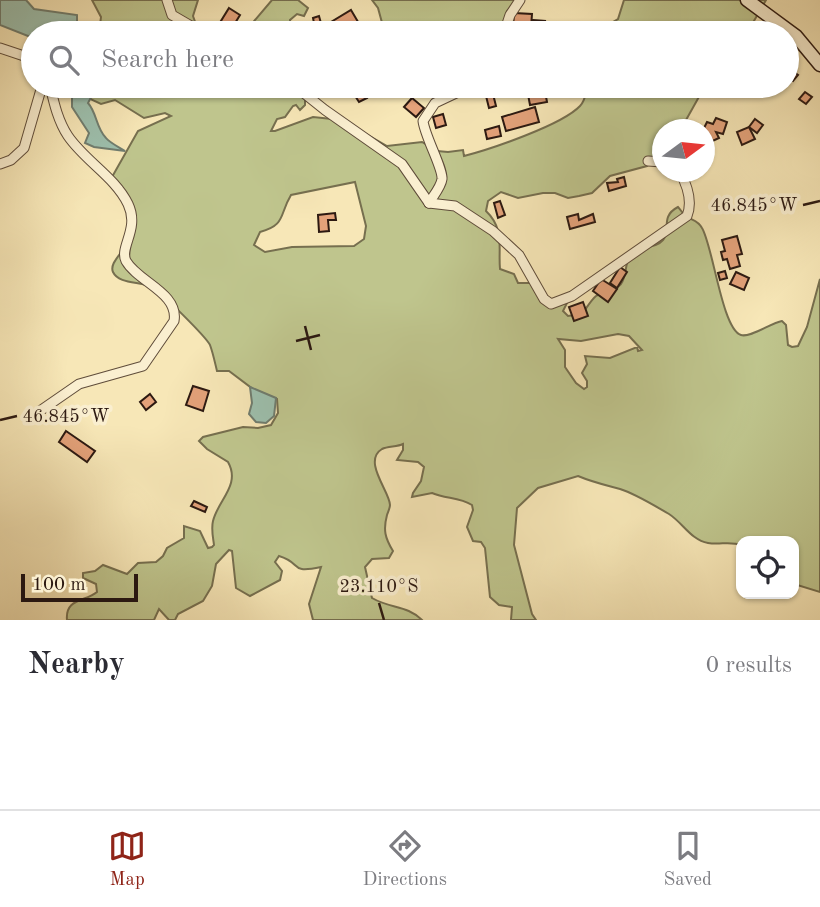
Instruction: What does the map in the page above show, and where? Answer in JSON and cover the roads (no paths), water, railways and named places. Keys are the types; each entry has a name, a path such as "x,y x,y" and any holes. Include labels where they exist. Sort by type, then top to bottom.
{"street":[{"path":"167,0 172,15 182,21"},
{"path":"508,21 520,0"},
{"path":"747,0 776,21"},
{"path":"799,40 820,65"},
{"path":"0,48 21,55"},
{"path":"0,164 11,160 24,148 39,98"},
{"path":"37,413 79,384 143,366 174,321 175,313 170,302 139,276 126,260 124,253 133,223 128,203 67,135 53,98"},
{"path":"310,98 402,164 429,204"},
{"path":"429,204 442,181 442,173 425,135 423,121 435,103 446,98"},
{"path":"429,204 455,206 493,231 519,256 544,299 551,304 572,296 687,216 689,198 683,182"}]}
